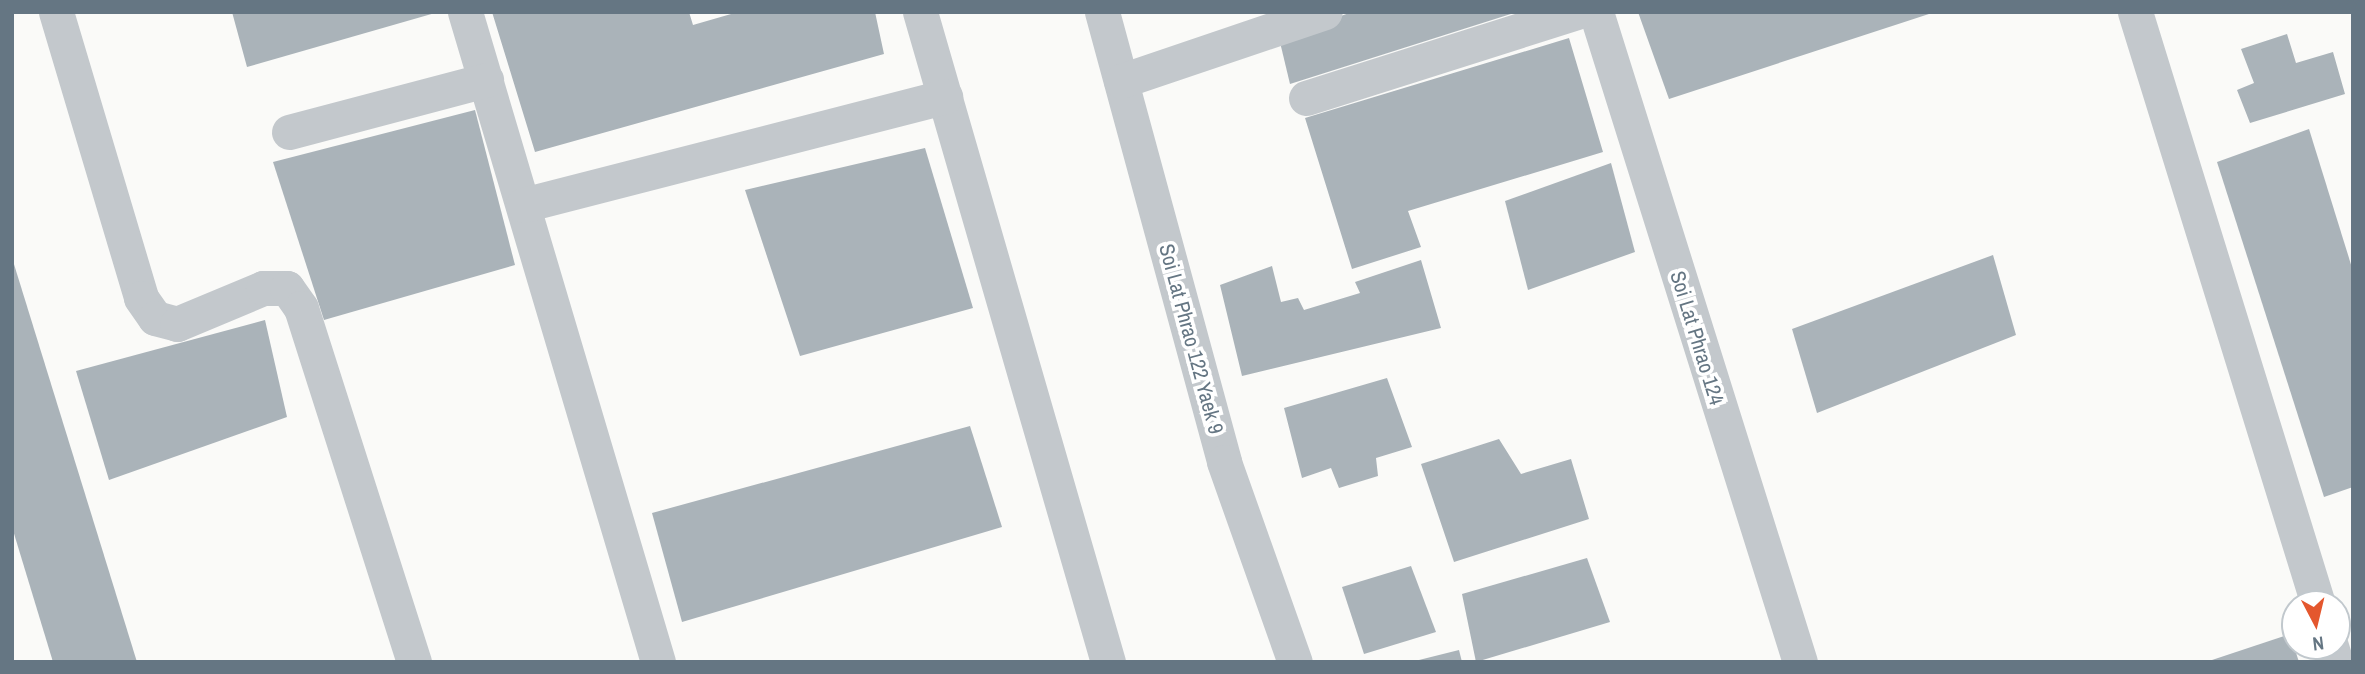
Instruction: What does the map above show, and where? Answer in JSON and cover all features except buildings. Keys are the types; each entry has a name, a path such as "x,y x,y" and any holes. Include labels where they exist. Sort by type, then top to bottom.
{"street":[{"path":"56,12 141,298 155,318 177,324 264,289 287,288 301,308 414,662"},
{"path":"465,12 658,662"},
{"path":"920,12 1108,662"},
{"name":"Soi Lat Phrao 122 Yaek 9","path":"1102,12 1224,462 1295,662"},
{"path":"1121,82 1325,12"},
{"path":"1306,98 1577,12"},
{"name":"Soi Lat Phrao 124","path":"1596,12 1800,662"},
{"path":"2135,12 2314,590"},
{"path":"289,132 486,80"},
{"path":"523,205 945,97"}]}
